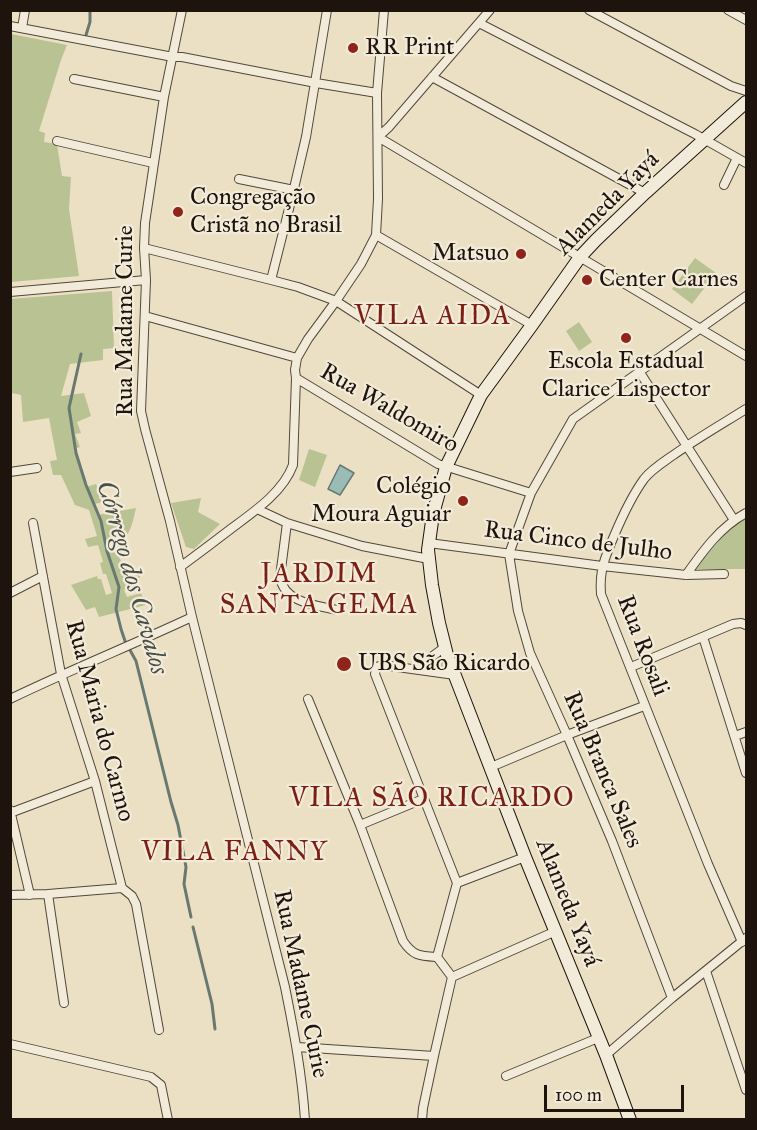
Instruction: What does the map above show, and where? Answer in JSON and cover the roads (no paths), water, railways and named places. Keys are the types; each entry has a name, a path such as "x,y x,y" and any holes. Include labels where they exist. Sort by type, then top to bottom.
{"street":[{"path":"22,28 25,10"},
{"name":"Rua Madame Curie","path":"182,10 164,97 145,223 146,280 141,411 285,987 297,1047 305,1119"},
{"path":"271,280 306,137 327,10"},
{"path":"180,567 257,509 290,474 293,465 297,358 362,264 376,235 377,93 384,10"},
{"path":"378,137 490,10"},
{"path":"589,10 731,86 747,91"},
{"path":"732,11 747,20"},
{"path":"479,23 747,163"},
{"path":"10,26 377,93"},
{"path":"432,77 645,194"},
{"path":"74,79 164,97"},
{"name":"Alameda Yayá","path":"630,1119 455,675 445,646 433,595 429,543 433,514 446,467 481,395 580,257 645,194 747,102"},
{"path":"378,137 747,356"},
{"path":"57,141 153,163"},
{"path":"724,185 737,158"},
{"path":"239,179 294,189"},
{"path":"376,235 532,325"},
{"path":"144,248 298,287 336,302 481,395"},
{"path":"10,292 146,280"},
{"path":"509,554 531,493 573,419 747,296"},
{"path":"145,316 297,358"},
{"path":"639,371 734,520"},
{"name":"Rua Waldomiro","path":"296,378 438,464 531,493"},
{"name":"Rua Rosali","path":"744,940 708,864 644,706 631,667 601,594 600,581 602,566 630,500 645,478 687,445 747,409"},
{"path":"10,472 37,468"},
{"path":"257,509 287,523 362,546 429,559"},
{"path":"686,575 715,537 734,520 747,513"},
{"name":"Rua Maria do Carmo","path":"33,523 61,674 95,781 122,888 132,896 136,904 159,1030"},
{"path":"287,523 281,584 291,596 299,600 337,610"},
{"name":"Rua Cinco de Julho","path":"429,543 686,575 724,574"},
{"name":"Rua Branca Sales","path":"509,554 518,611 530,653 612,841 672,998"},
{"path":"10,593 43,576"},
{"path":"10,699 192,616"},
{"path":"631,667 733,624 747,625"},
{"path":"703,637 747,773"},
{"path":"415,669 445,646"},
{"path":"437,957 456,883 375,674 376,667 383,664 455,675"},
{"path":"308,699 360,825 403,941 408,949 420,956 437,957 452,977 423,1108 423,1119"},
{"path":"490,767 644,706"},
{"path":"735,736 747,732"},
{"path":"30,895 11,812 95,781"},
{"path":"360,825 423,799"},
{"path":"456,883 525,857"},
{"path":"10,895 122,888"},
{"path":"48,894 64,1003"},
{"path":"452,977 556,931"},
{"path":"606,1055 744,940"},
{"path":"706,970 747,1090"},
{"path":"506,1076 598,1038"},
{"path":"10,1044 151,1077 161,1085 168,1119"},
{"path":"297,1047 434,1056"}],"water":[{"path":"340,465 354,473 340,495 328,489"}],"waterway":[{"name":"Córrego dos Cavalos","path":"86,35 90,22 90,10"},
{"name":"Córrego dos Cavalos","path":"81,354 69,408 76,453 101,521 107,551 119,587 116,609 121,629 136,661 178,825 186,867 184,884 191,917"},
{"name":"Córrego dos Cavalos","path":"193,927 212,1004 215,1029"}],"place":[{"name":"RR Print","path":"353,48"},
{"name":"Congregação Cristã no Brasil","path":"178,212"},
{"name":"Matsuo","path":"521,254"},
{"name":"Center Carnes","path":"587,280"},
{"name":"Escola Estadual Clarice Lispector","path":"626,338"},
{"name":"Colégio Moura Aguiar","path":"463,501"},
{"name":"UBS São Ricardo","path":"344,664"}],"district":[{"name":"VILA AIDA","path":"433,317"},
{"name":"JARDIM SANTA GEMA","path":"319,590"},
{"name":"VILA SÃO RICARDO","path":"432,799"},
{"name":"VILA FANNY","path":"235,853"}]}
